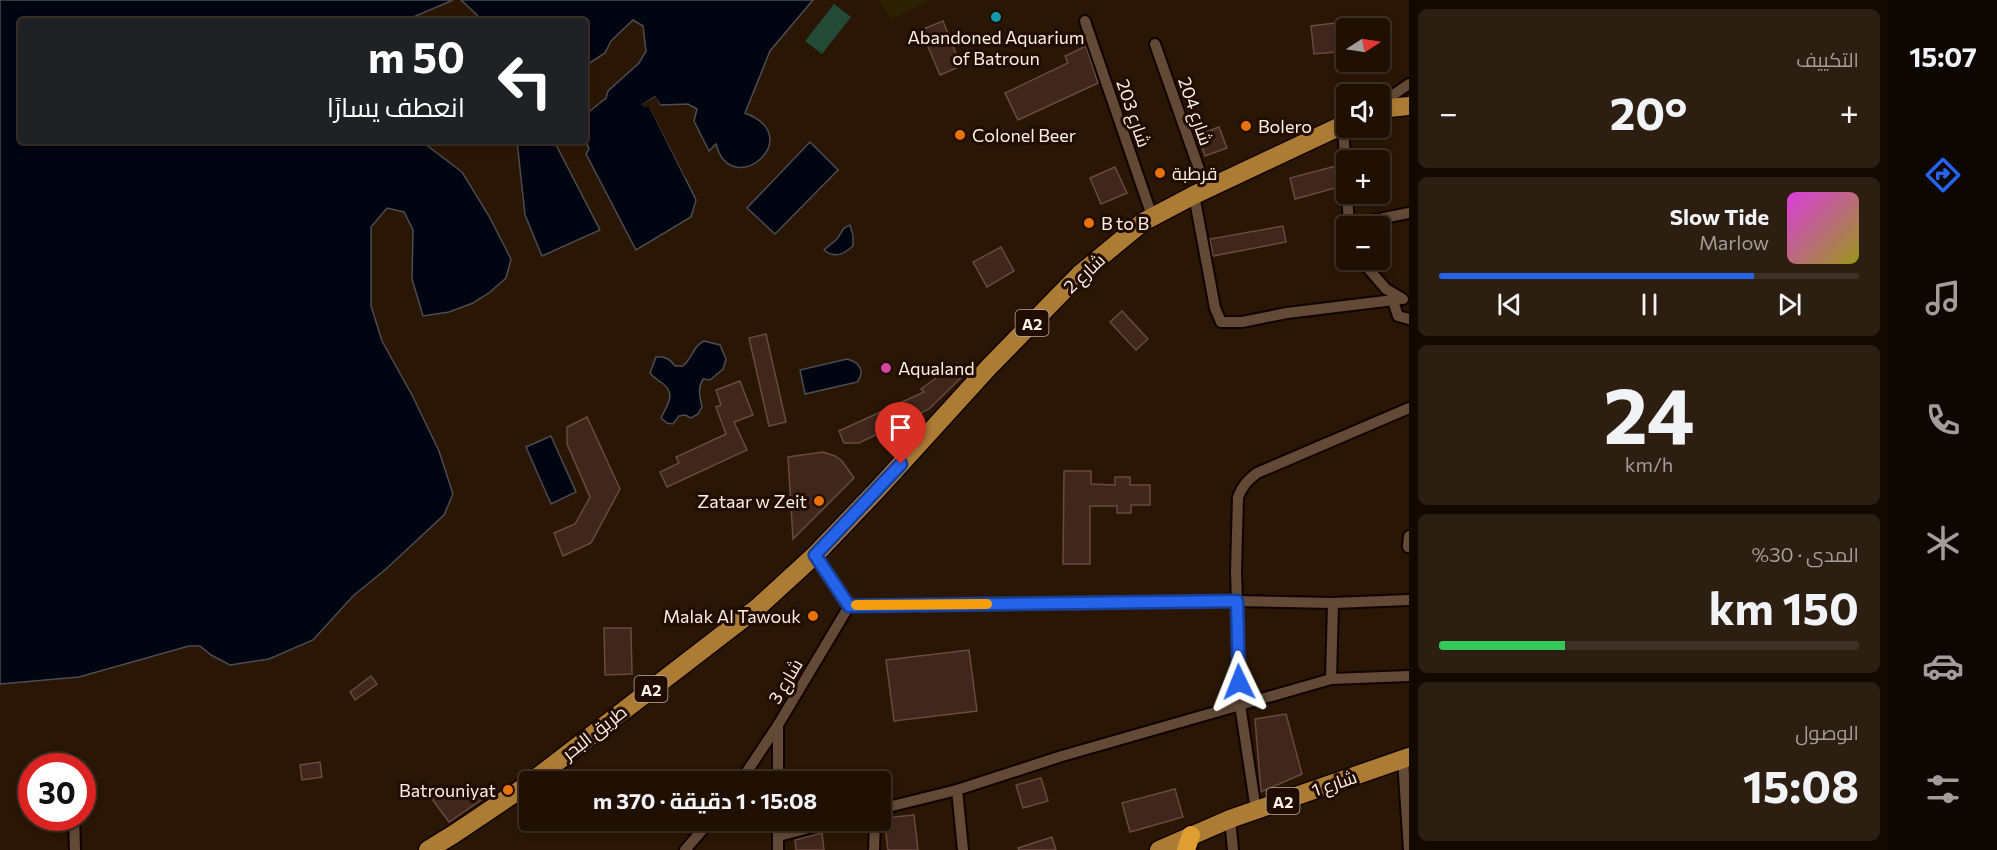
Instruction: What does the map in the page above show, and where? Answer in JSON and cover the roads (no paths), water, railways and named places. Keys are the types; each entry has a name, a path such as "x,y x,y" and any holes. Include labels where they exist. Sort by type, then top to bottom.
{"main road":[{"path":"1390,108 1409,106"},
{"name":"شارع 2","path":"771,596 815,555 989,367 1080,274 1152,216 1336,128"},
{"name":"طريق البحر","path":"544,771 771,596"},
{"name":"شارع 1","path":"1160,850 1189,843 1230,819 1406,759"},
{"name":"طريق البحر","path":"428,850 519,790"}],"street":[{"name":"شارع 203","path":"1086,21 1152,216"},
{"name":"شارع 204","path":"1155,44 1200,192 1215,308 1221,322 1242,322 1287,313 1402,299"},
{"path":"1390,97 1409,84"},
{"path":"1346,138 1349,216"},
{"path":"1390,217 1409,213"},
{"path":"1370,270 1386,289 1402,299 1398,316 1409,319"},
{"path":"1256,810 1240,705 1237,601 1238,497 1248,480 1257,473 1409,408"},
{"path":"815,555 849,606 1237,601 1333,603 1409,600"},
{"path":"1331,680 1333,603"},
{"name":"شارع 3","path":"778,771 778,725 849,606"},
{"path":"891,807 957,790 1062,756 1331,680 1409,676"},
{"path":"748,771 778,725"},
{"path":"1406,759 1408,850"},
{"path":"957,790 963,850"},
{"path":"1230,819 1233,850"},
{"path":"74,831 75,850"},
{"path":"685,850 701,831"},
{"path":"778,831 778,850"},
{"path":"778,836 797,831"},
{"path":"874,850 875,831"}],"place":[{"name":"Abandoned Aquarium of Batroun","path":"996,17"},
{"name":"Bolero","path":"1246,126"},
{"name":"Colonel Beer","path":"960,135"},
{"name":"قرطبة","path":"1160,173"},
{"name":"B to B","path":"1089,223"},
{"name":"Aqualand","path":"886,368"},
{"name":"Zataar w Zeit","path":"819,501"},
{"name":"Malak Al Tawouk","path":"813,616"},
{"name":"Batrouniyat","path":"508,790"}]}
